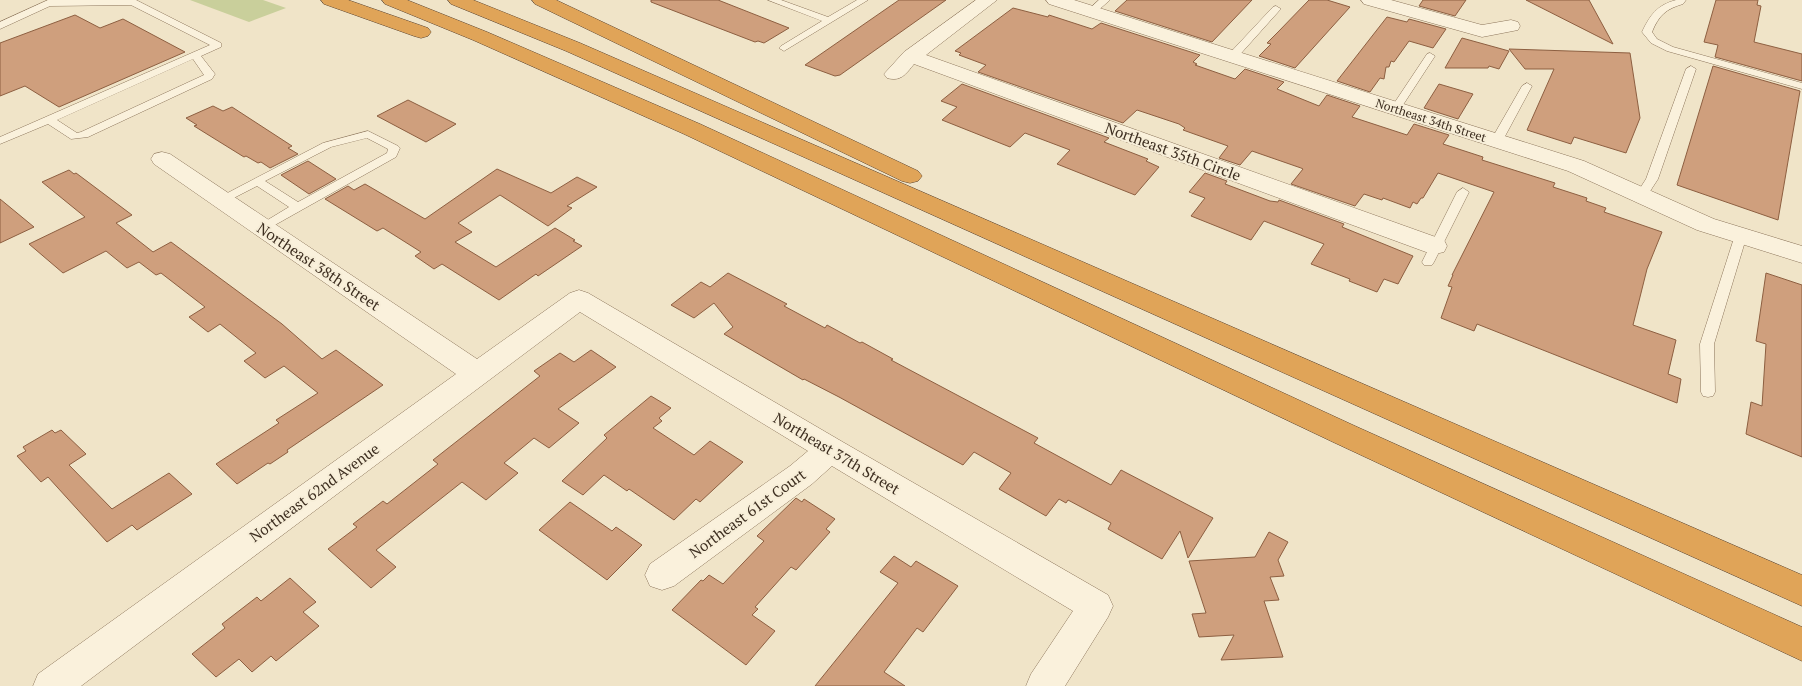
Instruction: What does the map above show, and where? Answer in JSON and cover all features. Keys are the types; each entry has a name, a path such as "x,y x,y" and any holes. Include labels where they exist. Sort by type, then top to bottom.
{"highway":[{"path":"330,0 414,29 527,76 1344,434"},
{"path":"391,0 480,36 692,129 1344,434 1802,644"},
{"path":"458,0 573,47 1802,591"},
{"path":"541,0 1020,228 1244,344"}],"street":[{"name":"Northeast 34th Street","path":"1055,0 1098,6 1232,56 1576,166 1617,183 1694,220 1802,255"},
{"path":"1370,0 1482,31 1511,26"},
{"path":"894,74 911,56 983,1"},
{"name":"Northeast 35th Circle","path":"911,56 1431,254"},
{"name":"Northeast 38th Street","path":"162,158 476,373"},
{"name":"Northeast 62nd Avenue","path":"51,686 579,298"},
{"name":"Northeast 37th Street","path":"579,298 830,450 1096,606 1044,686"},
{"name":"Northeast 61st Court","path":"662,575 801,475 830,450"}],"lane":[{"path":"773,0 829,21"},
{"path":"784,48 863,0"},
{"path":"1681,0 1659,9 1654,15 1648,32 1654,41 1680,52 1802,86"},
{"path":"0,26 48,3 133,2 218,44 0,141"},
{"path":"1232,56 1276,9"},
{"path":"48,120 79,137 208,77 210,74 195,55"},
{"path":"1396,108 1430,56"},
{"path":"1641,196 1652,179 1691,69"},
{"path":"1497,140 1527,86"},
{"path":"222,199 327,145 368,134 394,148 392,155 262,227"},
{"path":"258,181 298,207"},
{"path":"1431,254 1463,192"},
{"path":"1708,392 1707,344 1741,236"}],"green space":[{"path":"190,0 263,0 286,8 249,22"}],"building":[{"path":"651,0 718,0 789,28 764,43 755,42 651,2"},
{"path":"899,0 946,0 840,75 835,76 805,65"},
{"path":"1127,0 1252,0 1212,42 1115,11"},
{"path":"1309,0 1327,0 1350,7 1295,68 1259,56 1271,44 1267,43"},
{"path":"1423,0 1466,0 1455,16 1419,6"},
{"path":"1526,0 1589,0 1613,44"},
{"path":"1716,0 1758,0 1757,5 1761,6 1754,42 1802,54 1802,81 1715,57 1718,45 1704,42"},
{"path":"1013,8 1048,17 1049,15 1092,29 1101,23 1200,55 1193,62 1197,64 1195,65 1235,79 1245,69 1284,82 1277,89 1319,106 1327,95 1360,106 1352,117 1407,135 1414,124 1449,135 1443,144 1483,157 1482,160 1555,183 1553,187 1587,198 1586,201 1606,208 1604,212 1662,232 1647,269 1633,325 1676,340 1668,374 1681,379 1677,403 1477,324 1474,331 1441,318 1452,287 1448,286 1452,275 1494,192 1438,173 1423,198 1417,204 1413,202 1410,208 1383,198 1382,200 1364,194 1355,206 1291,184 1303,169 1301,168 1252,151 1240,165 1219,158 1228,146 1183,130 1185,128 1179,124 1137,110 1123,123 978,72 986,65 959,55 961,53 955,51"},
{"path":"75,15 100,28 123,19 185,52 59,107 25,86 0,96 0,43"},
{"path":"1387,17 1407,22 1409,19 1446,29 1433,48 1409,41 1394,62 1391,61 1389,67 1386,67 1384,79 1380,78 1370,92 1337,81"},
{"path":"1462,38 1509,51 1499,69 1489,66 1488,68 1445,68"},
{"path":"1509,49 1630,53 1640,118 1626,153 1574,137 1571,144 1527,130 1554,69 1525,69"},
{"path":"1713,66 1800,91 1778,220 1677,185"},
{"path":"962,84 1109,138 1104,142 1148,159 1146,161 1159,167 1135,195 1057,164 1070,150 1025,133 1010,147 942,120 957,107 941,101"},
{"path":"1439,84 1473,94 1458,119 1424,108"},
{"path":"408,100 456,124 426,142 377,116"},
{"path":"213,106 223,111 232,107 292,146 288,148 298,154 270,168 261,162 258,163 246,156 244,157 194,126 197,125 186,118"},
{"path":"308,161 336,179 309,194 281,175"},
{"path":"497,169 551,193 577,177 597,187 567,206 572,208 548,226 500,195 458,223 472,232 455,242 496,267 555,228 582,246 538,276 536,274 499,300 442,264 434,269 415,256 421,252 383,228 377,231 325,199 348,186 354,190 365,184 425,219"},
{"path":"69,170 74,174 76,173 132,215 116,223 153,252 171,242 282,324 322,359 336,350 383,385 287,450 288,452 237,484 216,464 279,423 276,420 318,393 284,366 265,378 244,361 256,353 220,324 208,332 189,317 205,307 161,273 156,275 139,262 127,268 106,251 63,273 29,244 85,217 42,182"},
{"path":"1205,173 1227,181 1225,184 1270,201 1278,202 1279,200 1344,224 1342,227 1413,256 1398,284 1384,279 1377,292 1349,281 1350,279 1311,264 1324,244 1264,221 1251,240 1191,216 1205,198 1189,192"},
{"path":"0,199 34,227 0,243"},
{"path":"728,273 787,304 784,306 825,328 827,325 860,343 862,342 893,359 891,360 1038,438 1034,443 1111,485 1121,470 1213,518 1188,558 1180,531 1162,559 1108,529 1111,523 1068,500 1066,503 1059,499 1046,516 999,489 1011,473 974,452 963,465 839,397 803,380 724,334 733,327 714,303 694,318 671,305 701,282 710,287"},
{"path":"1766,273 1802,285 1802,457 1746,434 1751,402 1762,406 1766,344 1756,341"},
{"path":"591,350 616,367 558,409 579,423 549,448 534,438 504,463 518,473 486,500 462,482 376,550 396,567 371,588 328,549 357,527 353,524 383,501 387,504 438,464 433,460 540,376 534,371 560,353 574,362"},
{"path":"651,396 671,408 659,418 662,421 653,428 694,455 710,441 743,462 700,502 696,499 674,520 629,489 627,491 604,475 583,495 562,481 607,438 604,435"},
{"path":"52,430 55,433 61,430 86,454 69,465 112,509 169,473 192,494 137,530 132,525 107,542 48,477 41,482 17,456 26,451 23,447"},
{"path":"796,498 802,502 804,499 835,519 826,529 830,532 796,570 791,567 755,607 758,609 752,615 775,631 746,665 672,610 701,580 703,581 709,575 723,584 764,541 757,536"},
{"path":"570,502 612,531 616,527 642,545 607,580 539,530"},
{"path":"1269,532 1288,542 1278,560 1284,576 1270,577 1279,600 1264,601 1283,657 1221,660 1234,635 1199,637 1192,614 1206,613 1189,561 1255,557"},
{"path":"894,556 911,567 916,561 958,586 923,632 917,628 884,672 905,686 815,686 898,583 880,572"},
{"path":"290,578 316,602 303,612 319,626 276,661 271,656 252,672 239,659 216,677 192,654 225,628 222,624 257,597 261,601"}]}
